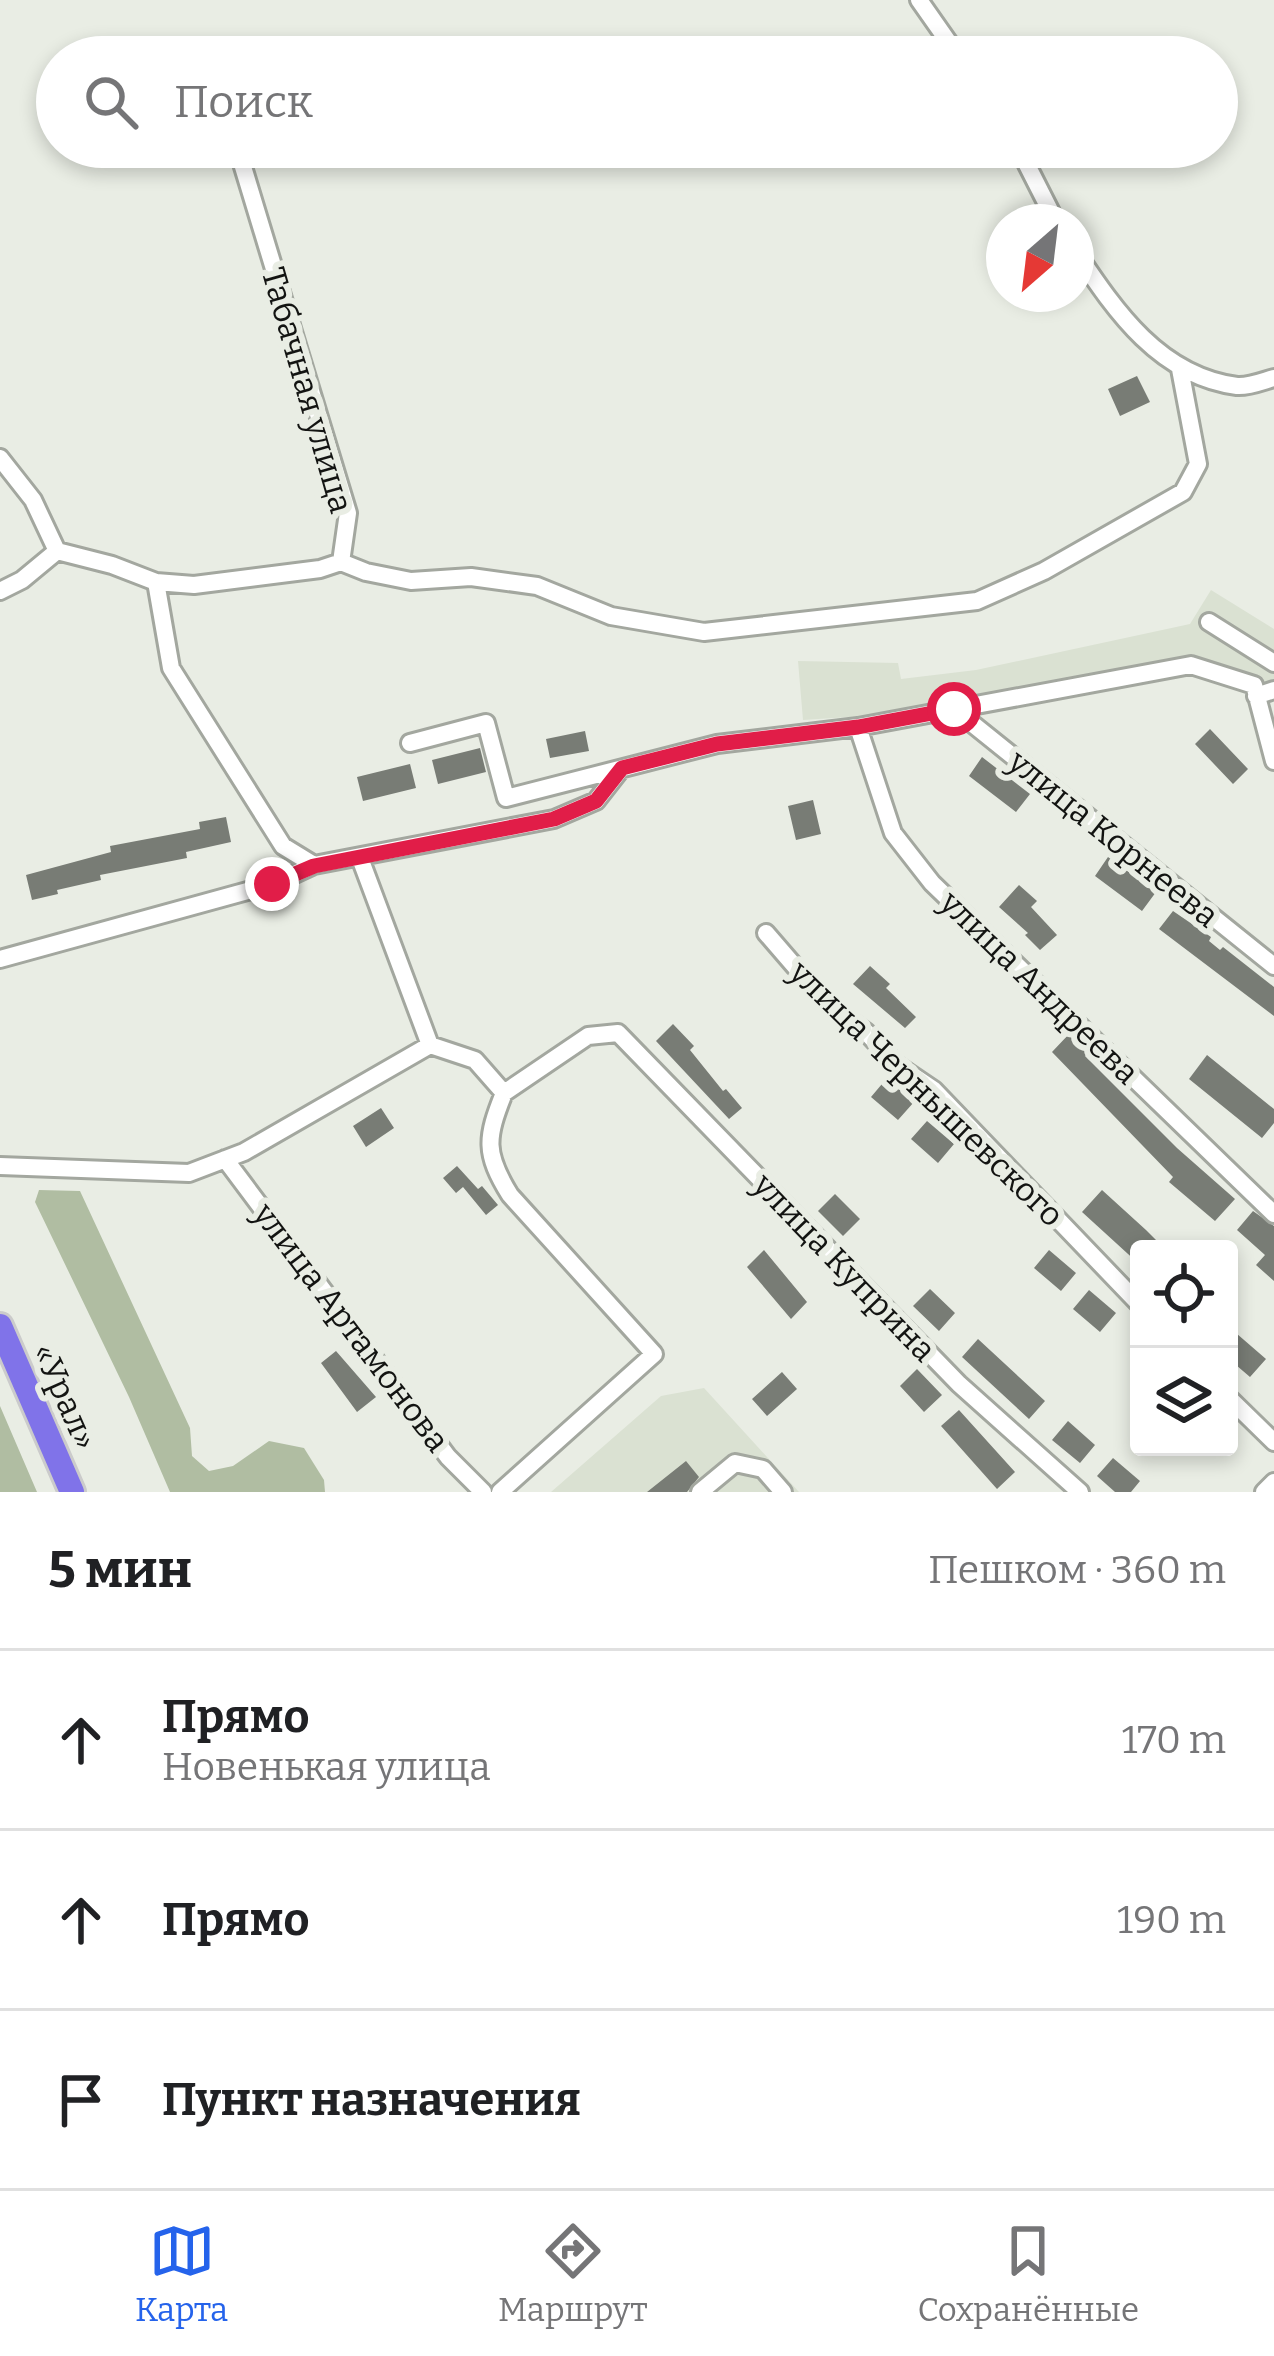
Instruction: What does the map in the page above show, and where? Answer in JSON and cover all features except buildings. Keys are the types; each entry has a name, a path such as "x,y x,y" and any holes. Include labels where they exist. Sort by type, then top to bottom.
{"highway":[{"name":"«Урал»","path":"0,1326 73,1492"}],"street":[{"path":"919,0 944,36"},
{"name":"Табачная улица","path":"57,551 156,582 194,585 320,569 340,562 348,513 243,168"},
{"path":"1029,168 1047,204"},
{"path":"1094,279 1121,319 1180,369 1241,387 1274,378"},
{"path":"340,562 411,580 471,577 536,586 611,616 704,632 977,601 1044,571 1184,492 1198,464 1180,369"},
{"path":"0,458 33,500 57,551 0,592"},
{"path":"156,582 171,668 283,846 314,866"},
{"path":"1209,622 1274,663"},
{"path":"410,743 486,723 506,798 717,744 858,727 1191,665 1265,693 1274,761"},
{"name":"улица Корнеева","path":"954,709 1274,966"},
{"name":"улица Андреева","path":"858,727 893,833 932,883 1274,1214"},
{"path":"0,959 272,884 314,866 554,819 596,801 622,768"},
{"path":"360,858 430,1045"},
{"name":"улица Чернышевского","path":"766,933 829,1006 934,1090 1130,1295"},
{"name":"улица Куприна","path":"504,1093 588,1036 618,1033 959,1384 1080,1492"},
{"path":"0,1166 189,1173 225,1159 430,1045 475,1060 504,1093 488,1133 493,1167 510,1195 654,1354 500,1492"},
{"name":"улица Артамонова","path":"225,1159 448,1457 483,1492"},
{"path":"1238,1407 1274,1442"},
{"path":"700,1492 735,1463 763,1469 783,1492"},
{"path":"1264,1492 1274,1482"}],"shaded area":[{"path":"1211,590 1274,629 1274,681 1247,688 1177,669 988,708 803,720 798,661 898,663 901,679 976,670 1190,624"},
{"path":"704,1388 799,1492 551,1492 661,1396"}],"green space":[{"path":"39,1190 80,1191 190,1428 192,1456 209,1471 233,1466 269,1441 304,1448 324,1480 325,1492 170,1492 35,1202"},
{"path":"0,1406 37,1492 0,1492"}],"route":[{"path":"272,884 314,866 554,819 596,801 622,768 717,744 858,727 954,709"}]}
